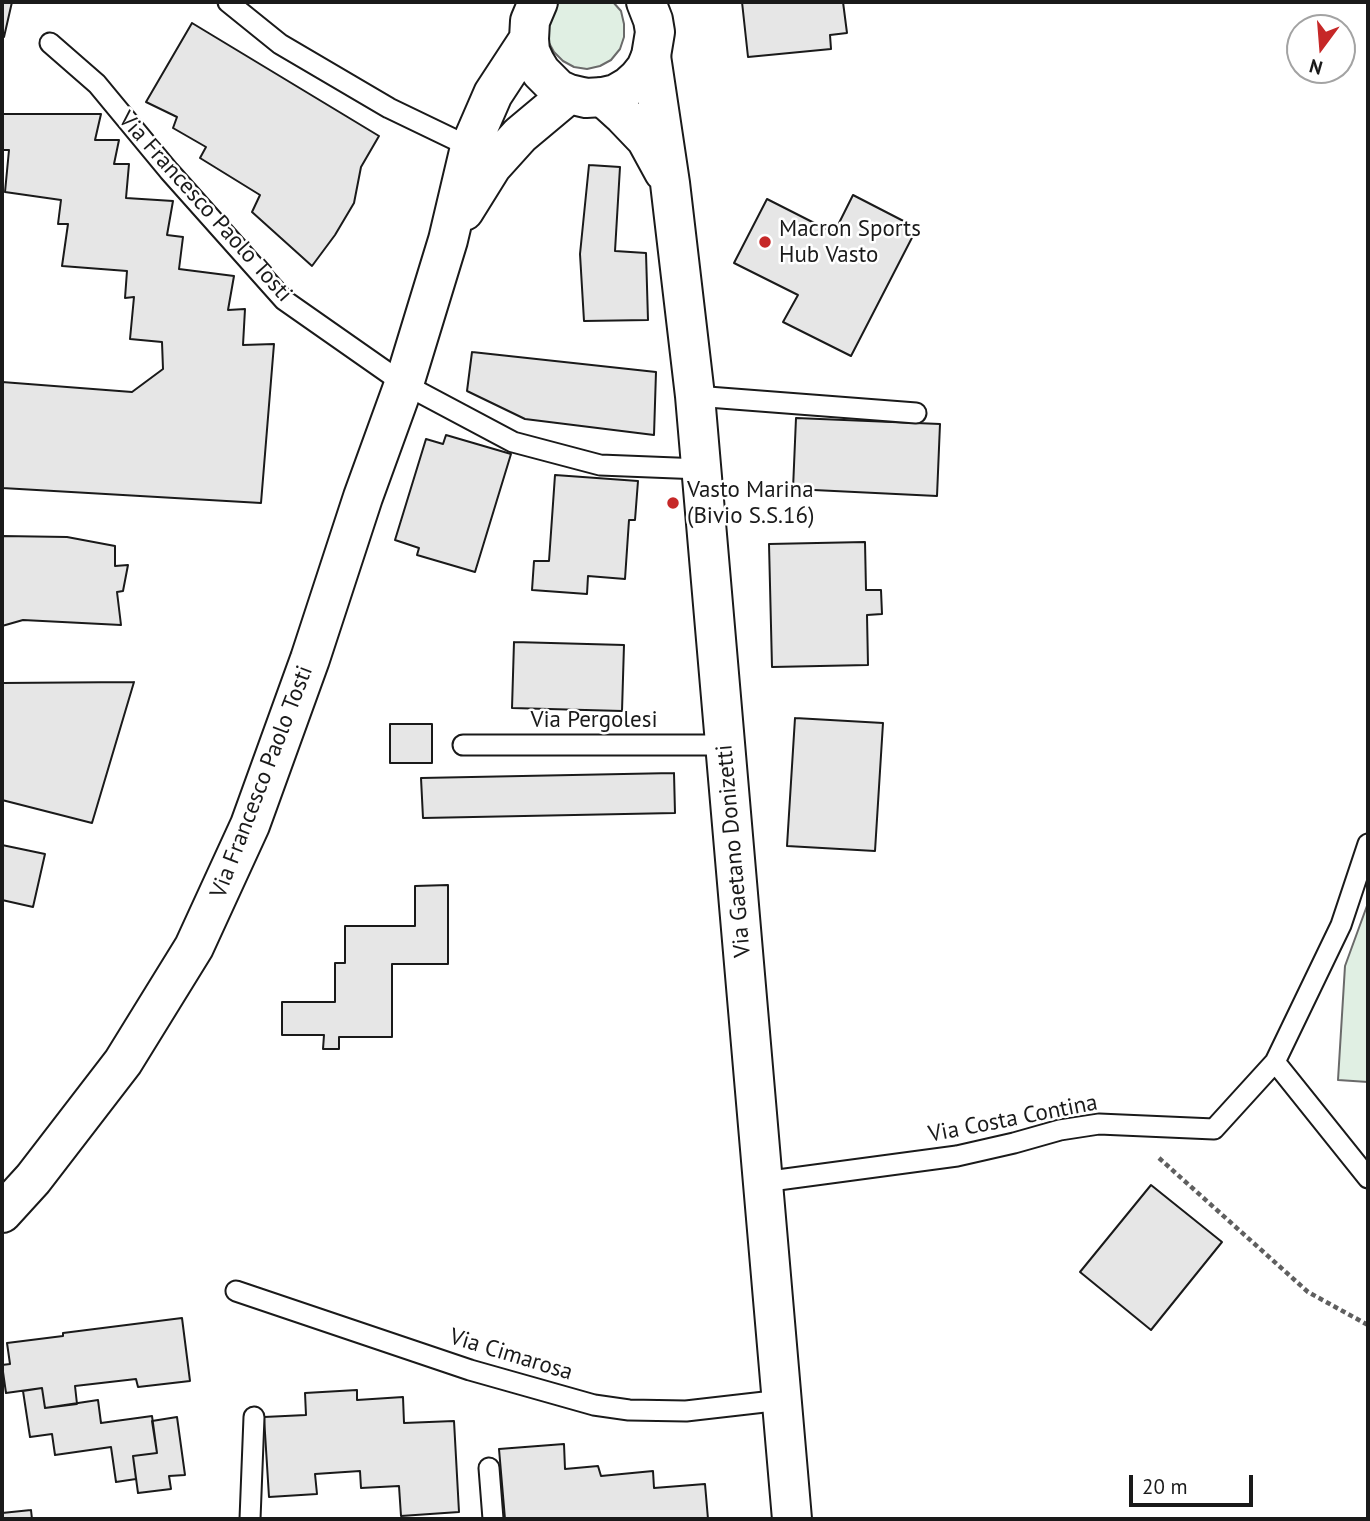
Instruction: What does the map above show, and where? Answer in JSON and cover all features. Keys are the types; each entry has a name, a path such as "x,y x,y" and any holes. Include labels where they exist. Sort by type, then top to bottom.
{"main road":[{"name":"Via Gaetano Donizetti","path":"646,4 655,32 651,56 670,183 695,396 792,1519"},
{"name":"Via Francesco Paolo Tosti","path":"2,1213 33,1179 123,1062 194,947 250,825 404,384 448,240 470,147 493,94 535,12"},
{"name":"Via Gaetano Donizetti","path":"535,12 530,51 541,72 558,89 586,95 624,116 646,139 670,183"},
{"path":"586,95 616,94 628,87 646,68 651,56"},
{"name":"Via Francesco Paolo Tosti","path":"448,240 492,166 520,135 586,95"}],"lane":[{"path":"228,2 280,44 389,108 470,147"},
{"name":"Via Francesco Paolo Tosti","path":"50,43 97,84 169,171 284,300 404,384"},
{"path":"404,384 513,442 600,466 701,469"},
{"path":"695,396 916,413"},
{"name":"Via Pergolesi","path":"463,745 725,745"},
{"path":"1122,1125 1214,1129 1275,1062 1341,925 1368,844"},
{"path":"1275,1062 1368,1178"},
{"name":"Via Costa Contina","path":"763,1181 957,1156 1060,1130 1099,1124 1122,1125"},
{"name":"Via Cimarosa","path":"236,1291 470,1370 594,1405 629,1410 686,1410 782,1399"},
{"path":"250,1519 254,1417"},
{"path":"489,1468 493,1519"}],"path":[{"name":"Via Costa Contina","path":"1122,1125 1308,1292 1368,1325"}],"green space":[{"path":"559,2 613,2 621,11 624,37 620,49 611,60 587,69 574,67 554,52 548,41 549,16"},
{"path":"1368,903 1368,1082 1338,1080 1345,966"}],"building":[{"path":"2,2 12,2 4,37 2,37"},
{"path":"742,2 843,2 847,33 830,35 831,49 748,57"},
{"path":"192,23 379,136 361,167 354,203 312,266 252,212 260,195 200,158 206,147 173,128 177,117 146,102"},
{"path":"2,114 101,114 95,140 119,140 114,164 129,164 126,198 173,201 167,235 183,237 179,269 234,276 228,310 245,309 243,345 274,344 261,503 2,488 2,382 132,392 163,369 162,342 130,339 134,297 125,298 127,271 62,266 68,224 58,224 61,200 5,192 9,150 2,150"},
{"path":"589,165 620,167 615,251 646,253 648,320 584,321 580,254"},
{"path":"853,195 917,228 851,356 783,322 798,295 734,263 767,199 834,233"},
{"path":"472,352 656,372 654,435 525,419 467,391"},
{"path":"796,418 940,424 937,496 793,489"},
{"path":"446,435 511,454 475,572 417,555 419,548 395,540 426,439 443,444"},
{"path":"555,475 638,481 635,520 629,520 625,579 588,576 587,594 532,590 534,561 549,561"},
{"path":"2,536 67,537 115,546 115,566 128,565 123,591 117,592 121,625 23,620 2,626"},
{"path":"865,542 866,590 881,590 882,614 867,615 868,665 772,667 769,544"},
{"path":"514,642 624,645 622,711 512,708"},
{"path":"134,682 92,823 2,800 2,683"},
{"path":"795,718 883,723 875,851 787,846"},
{"path":"390,724 432,724 432,763 390,763"},
{"path":"674,773 675,813 423,818 421,778"},
{"path":"2,845 45,854 33,907 2,900"},
{"path":"448,885 448,964 392,964 392,1037 339,1037 339,1049 323,1049 324,1035 282,1035 282,1002 335,1002 335,963 345,963 345,926 415,926 415,886"},
{"path":"1151,1185 1222,1242 1151,1330 1080,1272"},
{"path":"182,1318 190,1381 138,1387 136,1379 75,1386 77,1404 45,1408 42,1388 6,1393 2,1365 10,1364 7,1343"},
{"path":"42,1388 45,1408 98,1400 101,1423 152,1416 157,1453 133,1456 136,1479 116,1482 111,1447 55,1455 52,1434 30,1437 23,1391"},
{"path":"357,1390 357,1400 403,1397 404,1423 454,1421 459,1512 401,1516 399,1486 361,1488 360,1471 315,1474 317,1494 269,1497 264,1417 306,1415 305,1393"},
{"path":"177,1417 185,1475 169,1476 171,1489 138,1493 133,1456 157,1453 152,1421"},
{"path":"564,1444 565,1469 598,1466 601,1476 653,1471 654,1488 705,1484 708,1519 505,1519 499,1449"},
{"path":"31,1510 32,1519 2,1519 2,1513"}],"place":[{"name":"Macron Sports Hub Vasto","path":"765,242"},
{"name":"Vasto Marina (Bivio S.S.16)","path":"673,503"}]}
